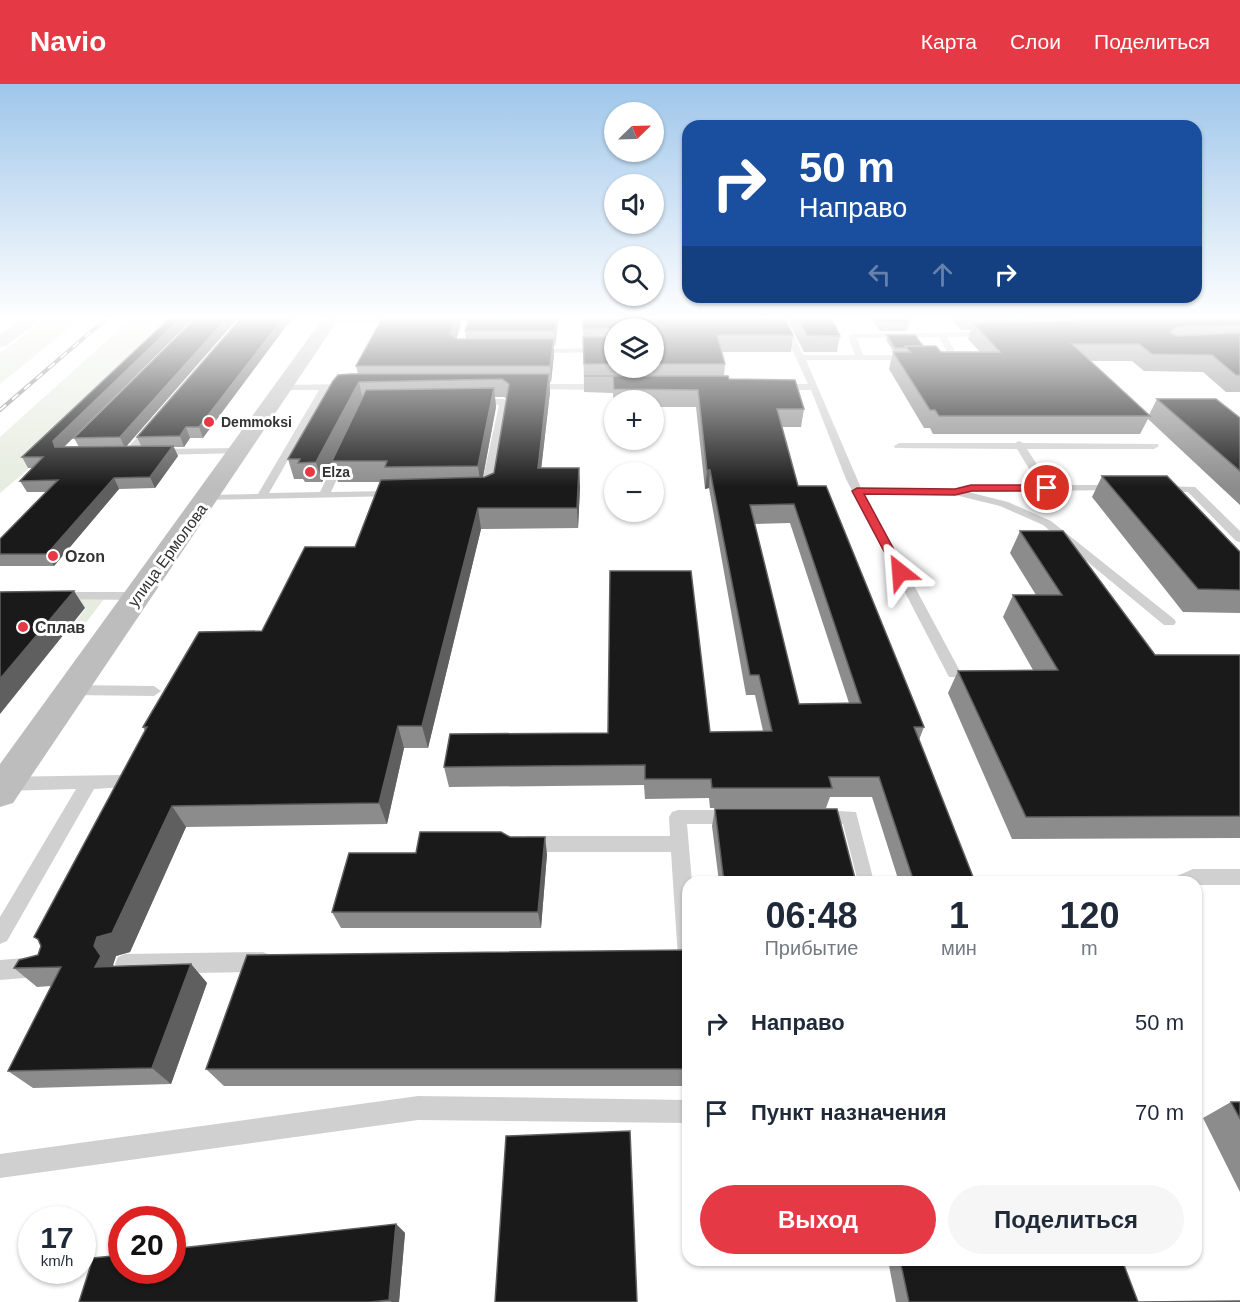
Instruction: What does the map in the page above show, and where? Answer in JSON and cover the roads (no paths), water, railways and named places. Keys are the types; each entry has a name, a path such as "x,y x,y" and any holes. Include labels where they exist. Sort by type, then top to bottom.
{"main road":[{"name":"улица Ермолова","path":"2,786 292,374"}],"lane":[{"path":"808,374 857,491 954,673"},
{"path":"283,387 361,387"},
{"path":"262,496 325,387"},
{"path":"516,387 611,387"},
{"path":"766,387 814,387"},
{"path":"469,402 504,402 488,492 477,492"},
{"path":"129,453 160,417"},
{"path":"324,495 348,444"},
{"path":"1019,444 1047,488"},
{"path":"899,446 1019,444 1154,446"},
{"path":"108,453 239,451"},
{"path":"955,492 971,488 1124,489"},
{"path":"1147,489 1191,489 1240,538"},
{"path":"857,491 955,492 1004,504 1047,524 1169,622"},
{"path":"207,498 406,494"},
{"path":"46,596 137,596"},
{"path":"71,690 154,691"},
{"path":"0,935 89,782"},
{"path":"2,786 120,782"},
{"path":"682,876 678,817 747,817"},
{"path":"804,817 850,817 865,876"},
{"path":"513,844 680,844"},
{"path":"1202,877 1240,877"},
{"path":"664,958 682,958"},
{"path":"125,964 280,962"},
{"path":"0,970 50,966"},
{"path":"0,1166 418,1108 682,1113"}],"railway":[{"path":"0,410 42,374"}],"place":[{"name":"Demmoksi","path":"209,422"},
{"name":"Elza","path":"310,472"},
{"name":"Ozon","path":"53,556"},
{"name":"Сплав","path":"23,627"}]}
